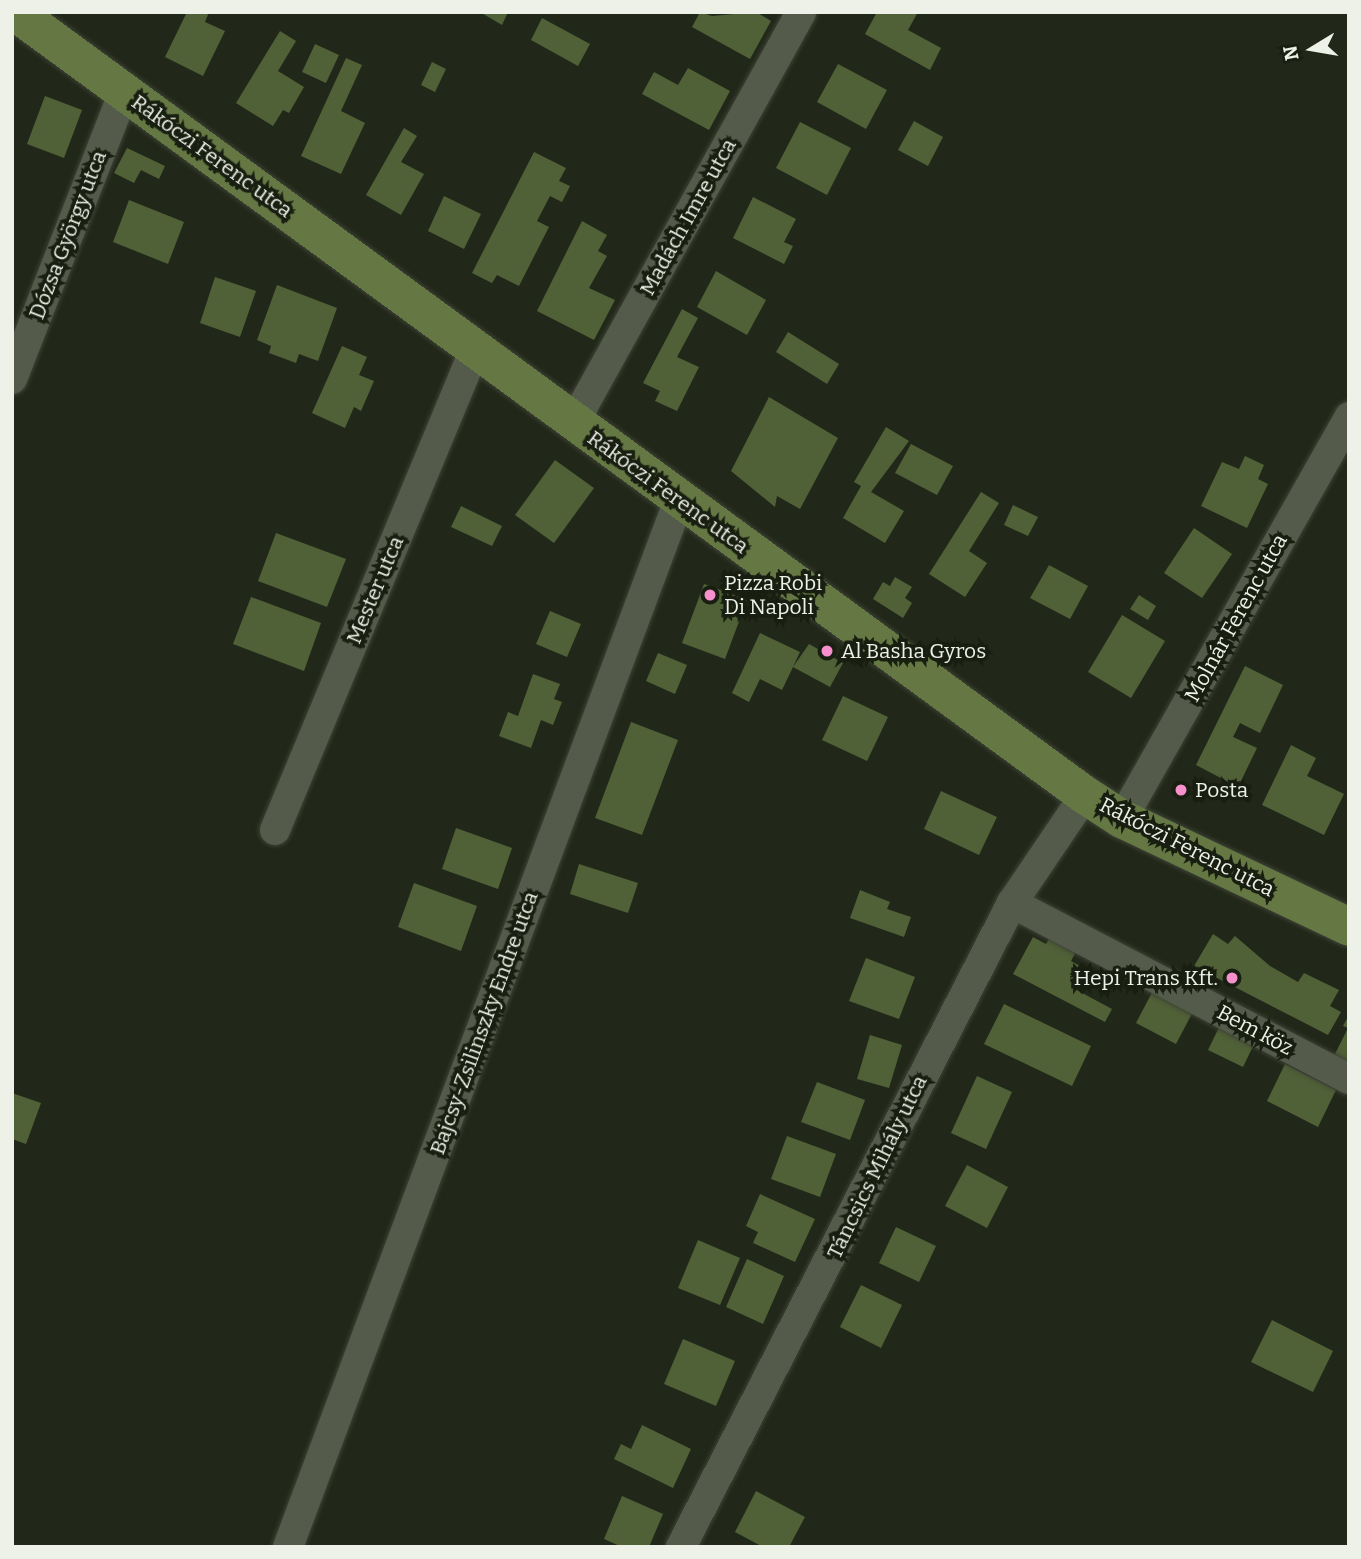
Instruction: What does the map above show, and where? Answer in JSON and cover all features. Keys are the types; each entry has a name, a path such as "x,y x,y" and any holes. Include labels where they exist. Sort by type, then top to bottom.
{"main road":[{"name":"Rákóczi Ferenc utca","path":"35,18 124,92 1085,795 1122,819 1349,927"}],"street":[{"name":"Madách Imre utca","path":"574,422 802,12"},
{"name":"Dózsa György utca","path":"12,379 124,92"},
{"name":"Mester utca","path":"275,830 475,349"},
{"name":"Molnár Ferenc utca","path":"1122,819 1349,416"},
{"name":"Bajcsy-Zsilinszky Endre utca","path":"288,1547 679,500"},
{"name":"Táncsics Mihály utca","path":"681,1547 1012,903 1085,795"},
{"name":"Bem köz","path":"1012,903 1349,1079"}],"building":[{"path":"187,12 209,12 205,22 225,31 203,76 165,57"},
{"path":"480,12 508,12 502,25"},
{"path":"700,12 712,16 756,12 771,21 750,59 692,27"},
{"path":"877,12 918,12 908,30 941,48 930,70 865,34"},
{"path":"542,18 590,44 578,66 531,40"},
{"path":"280,31 296,41 278,71 304,87 289,113 283,110 273,126 236,103"},
{"path":"315,44 339,55 326,83 302,72"},
{"path":"346,58 362,65 341,111 365,123 341,174 301,156"},
{"path":"432,62 446,69 435,92 421,85"},
{"path":"838,64 887,90 866,129 817,102"},
{"path":"688,68 730,91 709,130 642,94 654,72 678,85"},
{"path":"45,96 82,110 64,158 27,144"},
{"path":"914,121 943,137 928,166 898,150"},
{"path":"800,122 851,148 827,195 776,168"},
{"path":"404,128 417,136 401,162 424,174 401,215 366,195"},
{"path":"127,148 165,166 159,179 141,170 134,183 114,173"},
{"path":"534,152 566,168 559,181 570,186 562,202 550,196 537,221 549,227 519,286 497,275 492,283 472,273"},
{"path":"444,196 481,214 464,249 428,231"},
{"path":"753,197 796,219 784,242 793,246 784,264 733,238"},
{"path":"129,200 184,222 168,264 113,242"},
{"path":"582,221 607,235 598,251 607,256 589,288 615,300 594,340 537,311"},
{"path":"716,271 766,300 747,335 697,307"},
{"path":"215,277 256,291 240,337 200,323"},
{"path":"277,285 337,308 318,361 299,354 296,363 269,353 271,346 257,340"},
{"path":"682,309 698,318 677,357 699,367 677,411 655,401 660,391 643,383"},
{"path":"788,332 839,364 827,384 776,352"},
{"path":"342,346 367,357 359,375 374,381 361,411 354,407 345,428 312,413"},
{"path":"769,397 838,438 800,509 777,496 775,507 731,471"},
{"path":"886,427 909,441 871,492 904,511 885,543 843,518 861,486 854,482"},
{"path":"911,444 953,466 937,495 895,473"},
{"path":"1245,456 1264,465 1258,479 1268,484 1247,528 1201,506 1222,462 1239,469"},
{"path":"555,460 594,488 554,543 515,515"},
{"path":"981,492 999,503 969,551 987,563 965,597 929,574"},
{"path":"1013,505 1038,517 1028,536 1004,525"},
{"path":"461,506 502,526 492,546 451,527"},
{"path":"1194,528 1232,554 1202,598 1164,573"},
{"path":"276,533 346,559 327,607 258,581"},
{"path":"1049,565 1088,586 1070,619 1030,598"},
{"path":"895,577 912,587 905,598 912,603 903,618 873,599 883,582 890,586"},
{"path":"704,584 747,600 725,659 682,643"},
{"path":"1139,595 1156,606 1148,620 1130,609"},
{"path":"251,597 321,623 304,671 233,644"},
{"path":"550,611 581,624 567,657 536,644"},
{"path":"1122,615 1165,641 1131,698 1088,672"},
{"path":"760,633 800,652 782,690 760,679 749,702 732,693"},
{"path":"809,644 843,663 830,687 793,667"},
{"path":"658,653 687,665 675,694 646,681"},
{"path":"1245,666 1283,685 1260,733 1240,723 1233,737 1257,748 1238,787 1196,765"},
{"path":"533,674 560,684 554,699 562,702 553,725 541,720 531,748 499,736 508,712 518,716"},
{"path":"843,696 888,717 867,761 822,740"},
{"path":"631,722 678,740 642,835 595,818"},
{"path":"1291,745 1316,758 1307,776 1344,794 1324,835 1262,805"},
{"path":"941,791 997,817 979,855 924,829"},
{"path":"456,828 512,848 498,889 442,869"},
{"path":"579,864 638,883 628,913 570,894"},
{"path":"414,883 477,906 461,951 398,927"},
{"path":"860,890 890,902 887,909 911,917 904,937 850,918"},
{"path":"1054,930 1080,944 1071,961 1082,967 1071,987 1112,1009 1105,1022 1013,974 1033,937 1046,944"},
{"path":"1213,934 1228,944 1235,936 1270,966 1298,982 1304,973 1339,990 1330,1006 1341,1012 1328,1035 1194,966"},
{"path":"866,958 915,977 899,1019 849,1001"},
{"path":"1157,983 1197,1004 1176,1044 1136,1023"},
{"path":"1004,1004 1091,1046 1072,1086 984,1044"},
{"path":"1349,1015 1349,1067 1333,1058 1348,1028 1343,1026"},
{"path":"1224,1017 1259,1034 1243,1067 1208,1050"},
{"path":"870,1035 902,1045 889,1088 857,1079"},
{"path":"1285,1064 1336,1090 1318,1127 1267,1101"},
{"path":"977,1076 1012,1092 986,1149 951,1133"},
{"path":"817,1082 865,1100 850,1140 801,1122"},
{"path":"12,1093 41,1103 26,1144 12,1139"},
{"path":"787,1136 836,1154 820,1197 771,1179"},
{"path":"967,1165 1008,1187 987,1228 945,1206"},
{"path":"760,1194 815,1219 795,1262 753,1243 758,1232 746,1226"},
{"path":"896,1227 936,1246 919,1282 879,1263"},
{"path":"698,1240 740,1258 720,1305 678,1288"},
{"path":"747,1259 784,1276 763,1324 726,1307"},
{"path":"861,1285 902,1305 881,1348 840,1327"},
{"path":"1272,1320 1333,1351 1313,1392 1251,1362"},
{"path":"683,1339 735,1361 716,1406 664,1384"},
{"path":"642,1425 691,1449 673,1488 614,1459 621,1444 631,1449"},
{"path":"756,1491 805,1517 789,1547 763,1547 735,1532"},
{"path":"622,1496 663,1514 649,1547 622,1547 604,1539"}],"place":[{"name":"Pizza Robi Di Napoli","path":"710,595"},
{"name":"Al Basha Gyros","path":"827,651"},
{"name":"Posta","path":"1181,790"},
{"name":"Hepi Trans Kft.","path":"1232,978"}]}
